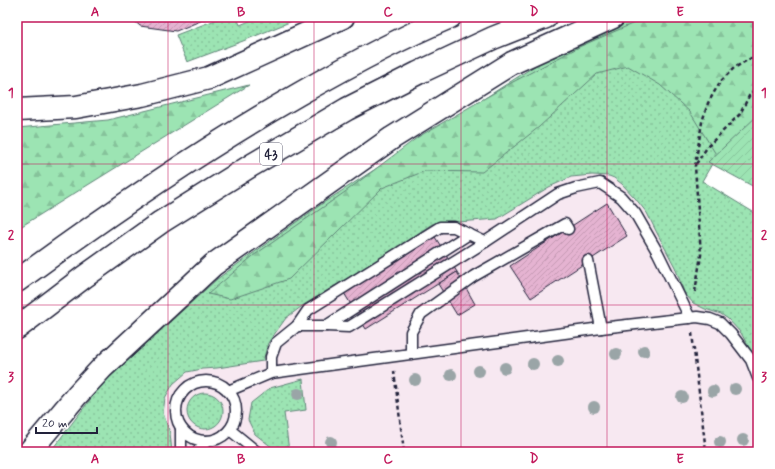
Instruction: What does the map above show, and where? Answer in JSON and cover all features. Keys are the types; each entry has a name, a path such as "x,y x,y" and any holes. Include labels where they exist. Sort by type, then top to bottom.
{"highway":[{"path":"17,110 76,107 142,95 209,78 343,17"},
{"path":"17,281 72,240 155,183 253,120 350,65 450,17"},
{"name":"43","path":"17,328 84,277 161,222 252,165 333,117 418,73 493,38 546,17"},
{"path":"29,452 76,395 102,368 213,265 386,142 512,63 613,17"},
{"path":"40,452 67,416 76,395"}],"lane":[{"path":"297,326 349,327 485,242 558,194 576,188 600,184 621,197 635,213 658,253 690,318"},
{"path":"411,354 411,332 421,314 474,276 500,260 565,224 568,228"},
{"path":"271,373 271,358 276,343 297,326 308,310 440,227 454,227 485,242"},
{"path":"326,326 469,234"},
{"path":"588,261 601,328"},
{"path":"228,391 271,373 601,328 690,318 710,319 720,323 731,334 751,360 758,378"},
{"path":"201,382 211,382 220,385 228,391 233,398 236,410 234,423 230,430 219,438 207,441 197,440 188,435 181,428 177,419 176,409 179,399 184,391 192,385 201,382"},
{"path":"180,452 181,428"},
{"path":"230,430 258,452"},
{"path":"197,452 207,441"}],"path":[{"path":"706,452 690,318 701,255 695,166 702,122 710,98 720,82 734,68 758,54"},
{"path":"695,166 708,146 740,114 749,96 758,85"},
{"path":"392,356 404,452"}],"shaded area":[{"path":"592,175 609,176 622,184 647,213 675,267 684,292 687,296 693,303 721,314 741,333 758,364 758,452 172,452 170,433 163,413 165,398 173,384 187,372 263,361 268,343 286,318 305,304 389,253 432,224 497,219 549,187 571,177"}],"green space":[{"path":"223,17 237,17 240,25 259,17 302,17 187,62 176,35"},
{"path":"635,17 758,17 758,108 712,164 702,181 758,215 758,364 741,333 728,319 721,314 693,303 687,296 684,292 675,267 647,213 622,184 609,176 592,175 571,177 549,187 497,219 432,224 389,253 305,304 286,318 268,343 263,361 187,372 173,384 165,398 163,413 170,433 172,452 50,452 102,384 217,279 323,203 567,45"},
{"path":"648,17 758,17 758,174 717,156 690,112 660,85 628,66 597,74 539,127 482,172 425,171 382,188 289,279 230,299 208,294 253,256 345,192 418,137 511,83 581,46"},
{"path":"249,85 17,229 17,128 108,120"},
{"path":"758,115 758,189 708,162"},
{"path":"303,379 306,410 284,413 289,451 311,448 309,452 278,452 255,434 248,420 251,403 270,388"},
{"path":"205,393 215,396 220,401 223,411 220,421 215,426 205,429 195,426 190,421 187,411 190,401 195,396"}],"building":[{"path":"130,17 210,17 176,31 140,26"},
{"path":"607,203 627,236 531,298 510,266"},
{"path":"435,237 457,272 366,329 344,293"},
{"path":"457,272 475,304 457,315 438,284"}]}
